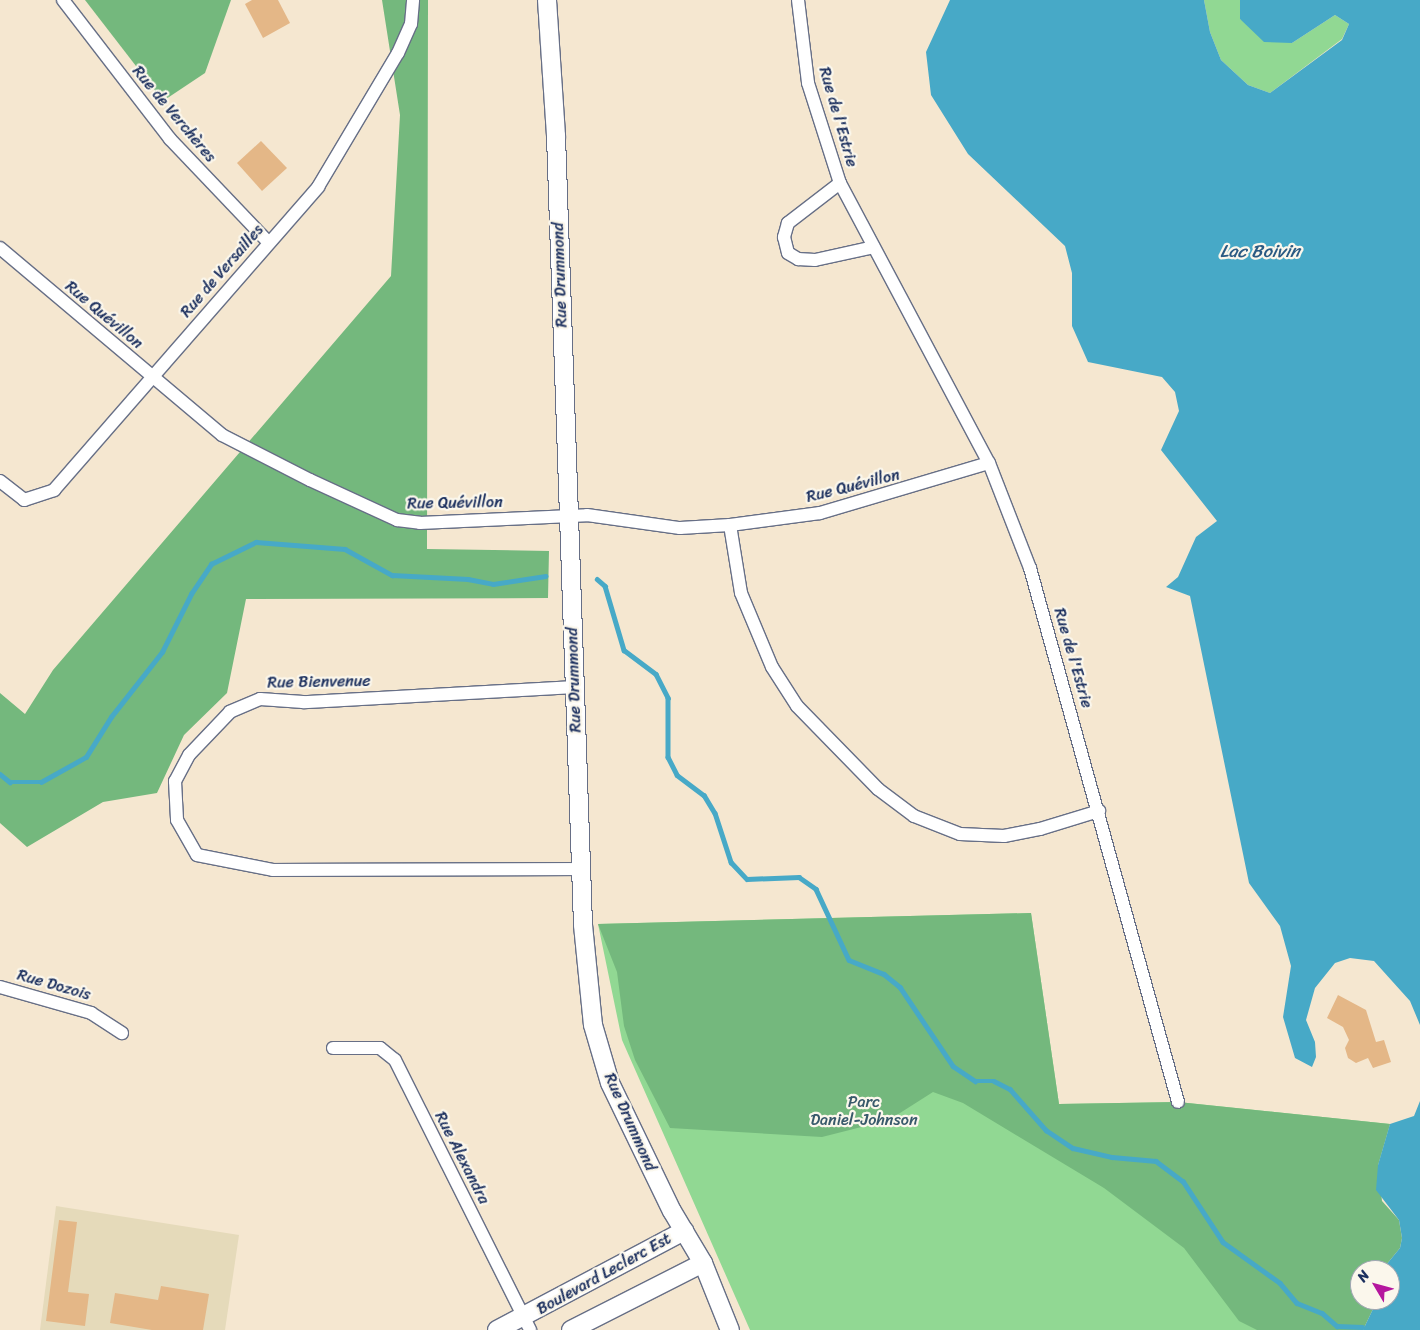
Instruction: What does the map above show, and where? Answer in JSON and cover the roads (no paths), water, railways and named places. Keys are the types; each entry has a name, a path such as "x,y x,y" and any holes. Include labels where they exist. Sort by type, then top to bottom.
{"street":[{"name":"Rue de Verchères","path":"63,0 170,139 268,242"},
{"name":"Rue de Versailles","path":"0,480 24,500 54,490 268,242 318,188 346,145 411,24 413,0"},
{"name":"Rue Drummond","path":"547,0 556,136 574,687 586,965 593,1025 614,1092 684,1230 703,1263 730,1330"},
{"name":"Rue de l'Estrie","path":"798,0 808,82 840,183 989,463 1030,568 1099,811 1178,1102"},
{"name":"Rue de l'Estrie","path":"840,183 788,223 784,237 788,253 798,259 815,260 874,247"},
{"name":"Rue Quévillon","path":"0,248 222,435 310,480 396,520 420,524 587,515 680,528 730,525 820,513 989,463"},
{"path":"730,525 741,593 772,668 797,706 878,789 914,816 960,834 1004,836 1040,829 1099,811"},
{"name":"Rue Bienvenue","path":"574,687 303,702 260,699 230,712 189,755 175,781 177,820 197,855 273,870 582,868"},
{"name":"Rue Dozois","path":"0,987 91,1012 122,1034"},
{"name":"Rue Alexandra","path":"333,1048 380,1048 395,1060 527,1324"},
{"name":"Boulevard Leclerc Est","path":"497,1330 527,1324 684,1230"},
{"name":"Boulevard Leclerc Est","path":"570,1330 703,1263"}],"water":[{"name":"Lac Boivin","path":"950,0 1204,0 1210,32 1221,60 1248,85 1270,93 1342,40 1349,24 1335,15 1292,43 1264,42 1240,19 1240,0 1420,0 1420,1025 1410,1001 1374,961 1350,958 1335,963 1315,988 1306,1020 1315,1042 1316,1057 1312,1067 1295,1058 1283,1017 1291,966 1280,926 1249,883 1190,596 1166,587 1178,577 1196,537 1217,521 1161,450 1179,411 1175,392 1162,377 1088,362 1072,326 1072,273 1065,246 968,154 931,95 926,52"},
{"path":"1420,1101 1420,1330 1363,1330 1373,1310 1400,1310 1400,1260 1390,1260 1400,1248 1402,1238 1399,1220 1376,1190 1378,1165 1390,1124 1414,1116"}],"waterway":[{"path":"0,774 10,782 41,782 86,757 111,717 162,652 191,594 211,564 256,542 345,549 392,575 468,579 493,584 545,576"},
{"path":"597,579 605,586 624,650 656,674 668,698 668,757 677,775 704,795 715,813 731,862 747,879 799,877 816,889 849,960 884,974 900,987 953,1066 975,1081 994,1081 1010,1089 1046,1130 1073,1148 1112,1157 1156,1161 1183,1181 1223,1242 1280,1283 1297,1303 1322,1313 1337,1326 1362,1327"}],"park label":[{"name":"Parc Daniel-Johnson","path":"864,1111"}]}
